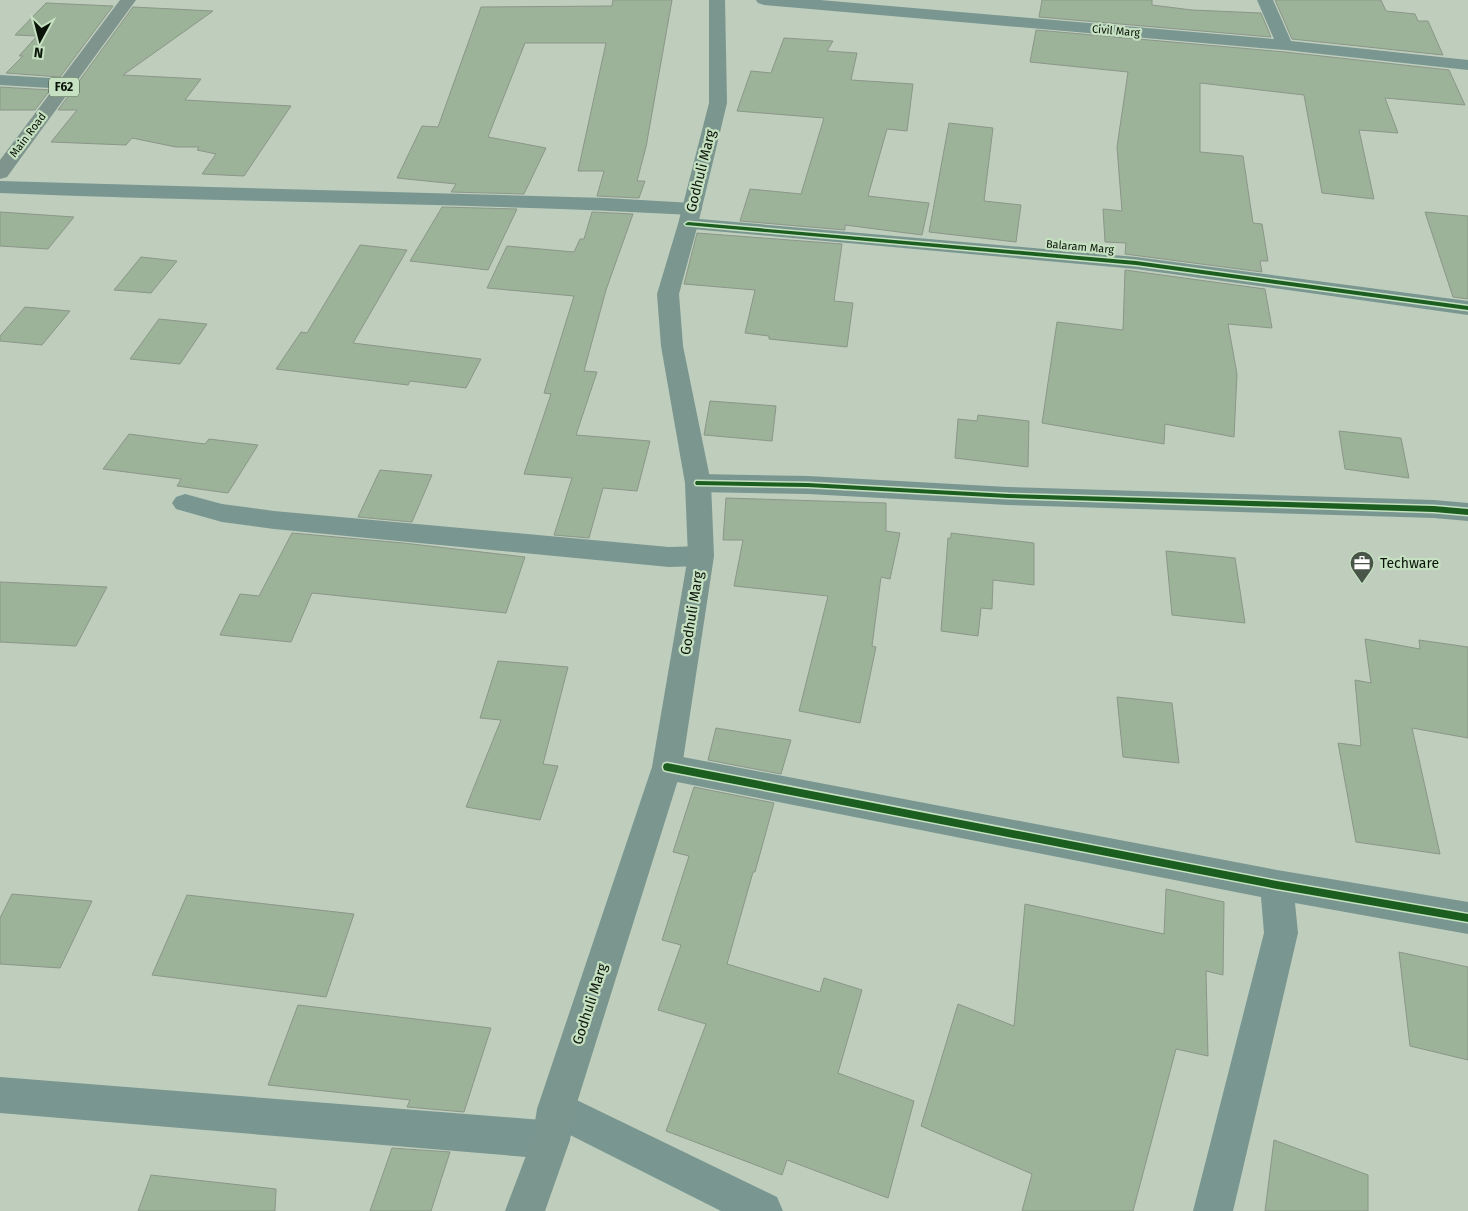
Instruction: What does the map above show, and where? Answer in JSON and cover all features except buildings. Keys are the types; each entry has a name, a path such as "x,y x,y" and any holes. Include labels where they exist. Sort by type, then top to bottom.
{"main road":[{"name":"Main Road","path":"0,173 61,84 113,0"},
{"name":"Main Road","path":"0,153 61,84 128,0"},
{"name":"Godhuli Marg","path":"525,1211 667,768 701,556 698,483 672,346 668,294 690,216 718,103 717,0"}],"street":[{"name":"Civil Marg","path":"764,0 1285,45 1468,65"},
{"path":"1264,0 1285,45"},
{"path":"0,80 61,84"},
{"name":"Balaram Marg","path":"0,187 226,196 486,201 690,216 1136,263 1468,308"},
{"path":"698,483 808,485 1008,496 1434,509 1468,512"},
{"path":"185,503 222,513 274,520 669,557 701,556"},
{"path":"667,768 1277,885 1468,918"},
{"path":"1213,1211 1281,933 1277,885"},
{"path":"0,1095 554,1124 763,1211"}],"cycle path":[{"path":"688,224 1136,263 1468,308"},
{"path":"698,483 808,485 1008,496 1434,509 1468,512"},
{"path":"667,767 1277,885 1468,918"}],"place":[{"name":"Techware","path":"1362,584"}]}
